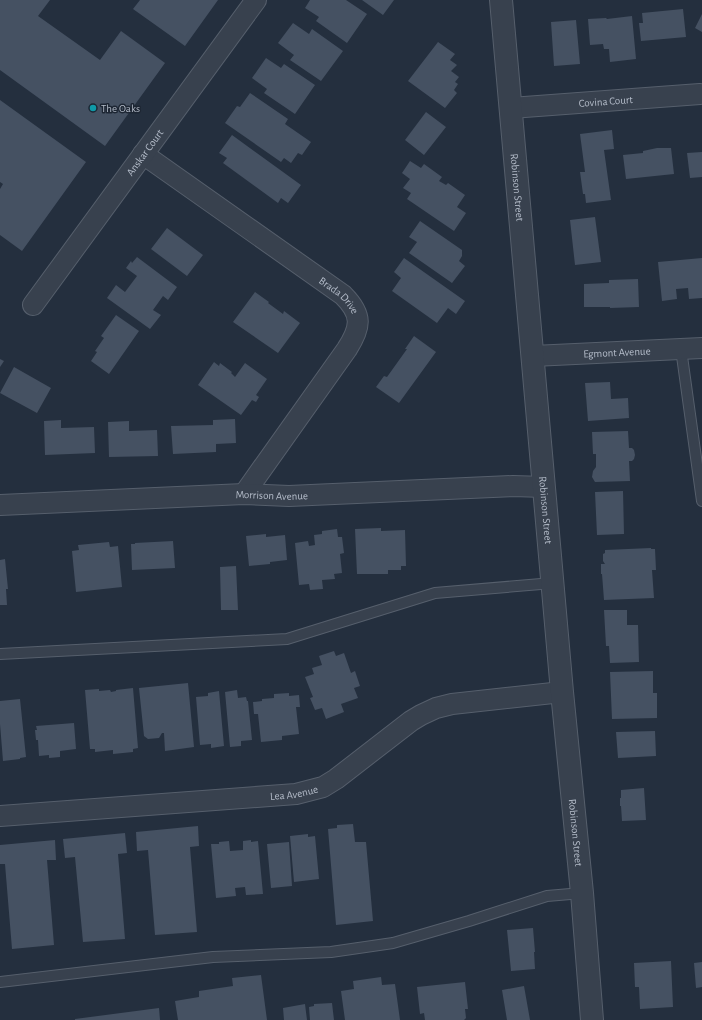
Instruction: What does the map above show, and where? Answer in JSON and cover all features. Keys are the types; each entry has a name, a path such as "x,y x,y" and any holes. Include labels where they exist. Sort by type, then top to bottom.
{"street":[{"name":"Anskar Court","path":"32,305 256,0"},
{"name":"Robinson Street","path":"501,0 562,692 582,893 592,1020"},
{"name":"Covina Court","path":"511,108 700,94"},
{"name":"Brada Drive","path":"143,154 343,295 354,306 358,317 356,334 347,349 244,494"},
{"name":"Egmont Avenue","path":"533,356 702,348"},
{"name":"Morrison Avenue","path":"0,505 244,494 289,496 514,486 544,487"},
{"name":"Lea Avenue","path":"0,816 296,794 311,791 323,787 411,721 436,708 452,704 562,692"}],"lane":[{"path":"681,349 702,501"},
{"path":"0,654 287,639 435,593 553,583"},
{"path":"0,982 213,956 331,952 393,943 547,896 582,893"}],"building":[{"name":"The Oaks","path":"0,0 50,0 38,16 100,60 121,31 165,63 105,146 0,70"},
{"path":"140,0 218,0 185,46 133,9"},
{"path":"310,0 346,0 367,14 347,43 316,21 319,17 305,8"},
{"path":"362,0 394,0 383,15"},
{"path":"683,9 686,37 641,41 639,23 643,23 642,13"},
{"path":"702,14 702,32 695,28"},
{"path":"632,16 636,59 610,62 609,49 604,49 603,44 590,45 588,19 607,19"},
{"path":"576,20 580,64 554,66 551,22"},
{"path":"293,23 309,34 312,29 343,51 321,81 290,60 294,55 278,43"},
{"path":"438,42 455,54 450,60 457,65 451,71 459,77 455,82 458,84 454,90 457,93 445,108 408,81"},
{"path":"266,58 281,68 284,64 315,85 295,114 264,93 267,89 252,78"},
{"path":"250,93 288,119 285,124 311,142 302,155 298,153 291,163 284,158 281,162 225,123 237,106 240,107"},
{"path":"0,100 86,162 22,251 0,235 0,189 3,184 0,182"},
{"path":"426,112 446,127 424,155 405,140"},
{"path":"612,130 614,149 604,150 611,200 586,203 585,194 583,194 580,172 585,172 580,134"},
{"path":"232,135 301,185 288,203 281,198 278,203 223,163 227,158 219,153"},
{"path":"657,148 671,148 674,174 626,179 623,155 643,153 643,151"},
{"path":"702,152 702,177 690,178 687,153"},
{"path":"410,161 421,168 424,164 442,177 439,181 446,185 448,183 465,195 457,207 466,213 454,231 407,199 411,193 403,188 410,179 402,173"},
{"path":"595,217 601,262 575,265 570,220"},
{"path":"420,221 462,250 462,256 459,261 465,266 452,283 409,253 417,242 409,237"},
{"path":"167,228 203,255 187,276 151,249"},
{"path":"137,257 177,287 168,300 163,296 153,310 161,315 150,329 107,298 116,285 125,292 137,276 126,268 131,261 132,263"},
{"path":"404,258 465,301 456,314 448,308 437,323 392,291 401,278 394,272"},
{"path":"702,258 702,298 689,299 688,288 676,289 677,299 662,301 658,262"},
{"path":"638,279 639,307 584,307 584,284 609,283 609,280"},
{"path":"255,292 283,314 284,311 300,323 278,353 233,322"},
{"path":"116,315 139,331 109,374 91,361 97,352 95,351 104,338 101,336"},
{"path":"414,336 436,352 399,403 376,387 384,376 387,377 407,349 405,349"},
{"path":"0,359 4,361 0,367"},
{"path":"214,362 219,366 220,363 232,372 231,373 235,377 245,363 267,379 256,395 259,397 256,402 252,400 241,415 198,385"},
{"path":"14,367 51,388 37,413 0,393"},
{"path":"610,382 611,399 628,398 629,418 588,421 585,383"},
{"path":"235,419 236,443 216,444 216,452 173,454 171,426 213,425 213,420"},
{"path":"61,420 61,428 94,427 95,453 45,455 44,421"},
{"path":"129,421 129,431 157,430 158,456 109,457 108,422"},
{"path":"628,431 629,448 634,450 635,455 632,461 629,461 630,481 595,482 592,477 593,471 596,467 596,454 593,454 592,432"},
{"path":"623,491 624,534 597,535 595,492"},
{"path":"381,528 381,531 405,530 406,566 401,566 401,570 388,570 388,574 357,574 355,529"},
{"path":"337,529 338,537 342,537 344,553 340,554 342,573 334,574 335,579 322,580 323,589 310,590 309,584 299,585 295,543 308,541 309,546 315,545 314,535 322,534 322,531"},
{"path":"266,534 266,537 285,535 287,560 270,562 270,564 249,566 246,536"},
{"path":"173,541 175,568 132,570 131,544"},
{"path":"109,542 110,547 118,546 122,587 76,592 72,551 79,550 78,545"},
{"path":"655,549 656,570 652,570 654,598 604,600 601,564 605,564 603,561 603,554 605,553 605,550"},
{"path":"5,559 8,589 6,589 7,605 0,605 0,560"},
{"path":"236,566 238,610 221,610 220,567"},
{"path":"604,610 627,610 627,625 638,625 639,662 610,663 609,646 606,646"},
{"path":"334,651 336,656 344,653 351,673 355,671 360,686 354,688 358,698 341,704 344,712 326,719 322,708 315,710 310,698 313,697 305,677 314,674 312,668 322,665 319,656"},
{"path":"653,671 653,693 657,693 657,718 612,719 610,672"},
{"path":"188,683 194,747 165,751 164,733 162,733 159,738 148,739 144,736 139,688"},
{"path":"133,688 138,748 133,749 133,752 113,754 113,750 95,752 95,749 90,749 85,690 99,689 99,691 110,690 111,692"},
{"path":"237,690 238,698 246,697 248,701 252,740 241,741 241,746 230,747 225,692"},
{"path":"219,691 224,746 211,748 211,744 200,745 196,697 208,696 208,693"},
{"path":"289,693 289,696 299,695 300,707 296,707 299,734 282,736 282,740 261,742 258,714 254,714 253,702 262,701 262,699 274,698 274,694"},
{"path":"20,699 26,757 3,761 0,701"},
{"path":"74,723 76,749 60,751 60,757 49,758 49,755 39,756 38,740 36,740 35,730 37,730 36,726"},
{"path":"655,731 656,756 618,758 616,732"},
{"path":"644,788 646,820 622,821 620,806 621,790"},
{"path":"353,824 355,842 366,842 373,921 336,925 328,829 337,828 337,825"},
{"path":"198,826 199,846 190,847 197,932 155,935 148,850 137,851 136,832"},
{"path":"125,833 127,853 118,854 125,939 83,942 75,857 65,858 63,839"},
{"path":"308,834 308,837 315,836 319,879 294,882 290,836"},
{"path":"55,840 56,860 47,860 54,945 12,949 5,864 0,864 0,845"},
{"path":"251,840 251,842 258,841 263,894 246,895 245,887 235,888 236,896 216,898 211,844 219,844 219,842 229,841 230,851 243,850 243,841"},
{"path":"289,842 292,886 271,888 267,844"},
{"path":"533,928 535,969 511,971 507,930"},
{"path":"671,961 673,1007 640,1009 639,987 635,987 634,963"},
{"path":"702,962 702,987 696,988 694,963"},
{"path":"261,975 267,1020 178,1020 175,1001 199,997 199,991 233,986 232,978"},
{"path":"381,977 382,985 395,984 400,1020 345,1020 341,991 354,989 353,981"},
{"path":"465,982 468,1009 465,1009 466,1018 464,1020 425,1020 424,1013 420,1014 417,987"},
{"path":"524,986 530,1020 507,1020 502,990"},
{"path":"332,1003 334,1020 310,1020 309,1007 314,1006 314,1004"},
{"path":"305,1004 307,1020 284,1020 283,1008"},
{"path":"159,1008 160,1020 75,1020 75,1019"}],"place":[{"name":"The Oaks","path":"93,108"}]}
